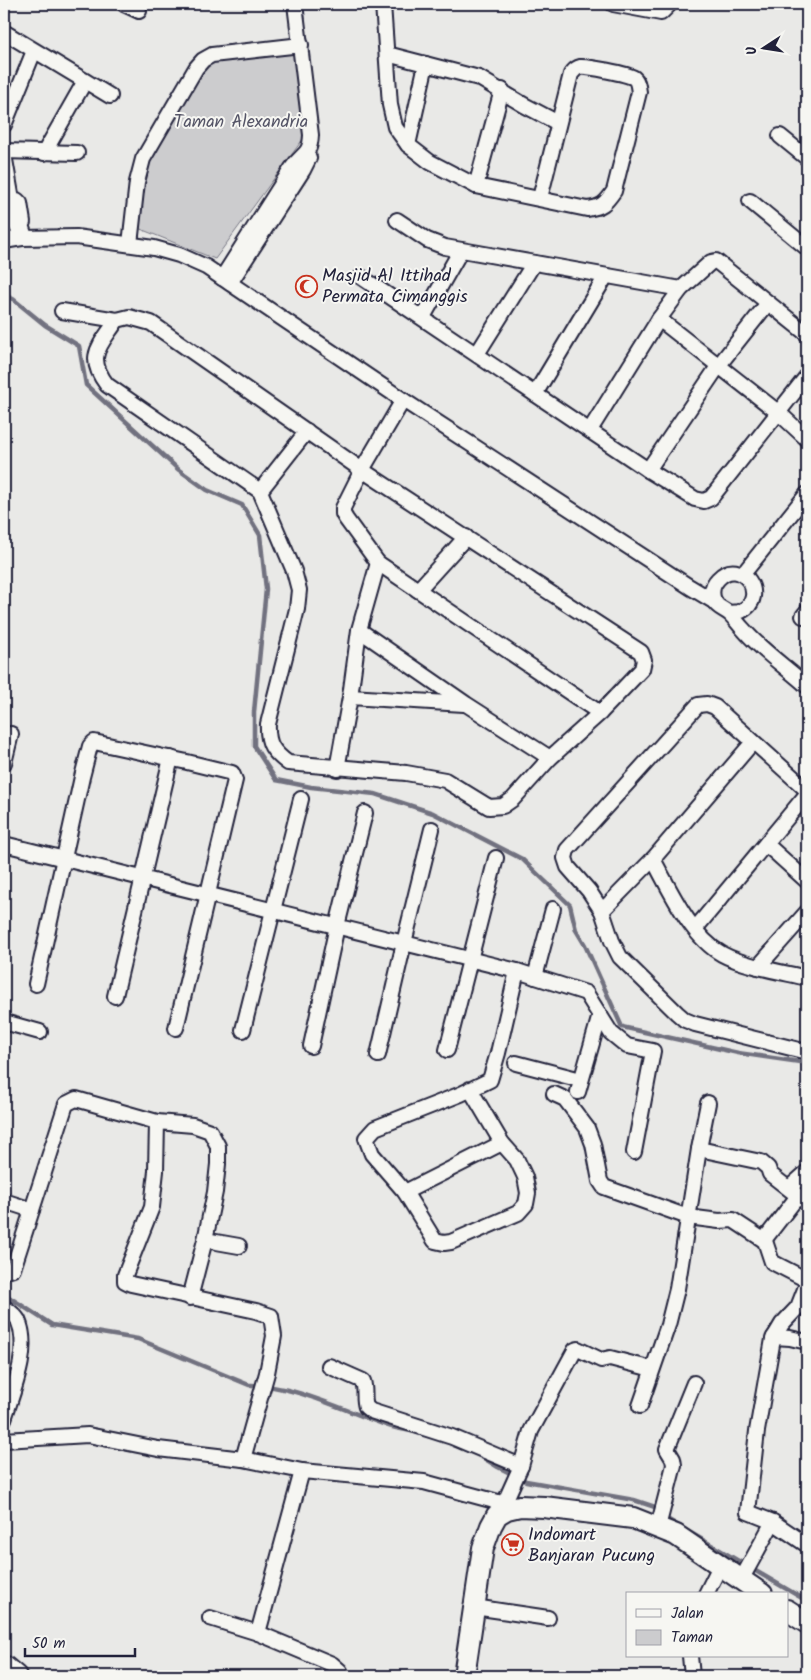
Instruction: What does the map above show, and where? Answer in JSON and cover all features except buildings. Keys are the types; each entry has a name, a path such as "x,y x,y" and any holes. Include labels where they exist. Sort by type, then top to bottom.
{"street":[{"path":"124,4 139,10"},
{"path":"226,280 310,158 305,155 310,148 311,135 295,4"},
{"path":"383,4 390,106 395,127 408,145 430,162 476,186 587,208 597,207 606,202 614,192 639,92 638,83 633,77 593,68 582,67 576,69 571,74 540,198"},
{"path":"613,4 661,13 670,4"},
{"path":"4,32 110,96"},
{"path":"130,244 137,182 142,159 196,68 203,60 212,55 300,45"},
{"path":"4,125 34,51"},
{"path":"387,54 479,78 558,123"},
{"path":"408,145 426,64"},
{"path":"44,153 85,81"},
{"path":"476,186 502,90"},
{"path":"780,136 807,158"},
{"path":"24,238 14,222 4,153 77,153"},
{"path":"750,201 807,248"},
{"path":"397,220 427,240 445,247 681,289"},
{"path":"4,241 24,238 76,237 154,248 179,255 206,267 403,400 714,602 721,609 730,613 744,631 807,686"},
{"path":"423,318 461,250"},
{"path":"590,430 681,289 707,264 716,261 807,334"},
{"path":"477,354 534,263"},
{"path":"535,394 606,276"},
{"path":"361,277 648,470 695,499 704,501 711,498 807,376"},
{"path":"648,470 719,365 768,303"},
{"path":"62,311 117,320 130,317 151,323 362,470 466,536 641,652 644,660 642,669 600,713 550,758 513,799 503,806 490,807 445,780 406,773 288,763 275,753 267,736 268,724 297,609 299,590 291,562 260,491 107,385 98,374 94,362 100,346 117,320"},
{"path":"660,319 779,413 807,439"},
{"path":"403,400 362,470 343,508 343,514 378,563 600,713"},
{"path":"260,491 307,431"},
{"path":"742,574 807,494"},
{"path":"418,590 466,536"},
{"path":"337,768 350,697 359,630 378,563"},
{"path":"714,602 712,592 715,582 722,574 732,572 742,574 751,582 754,593 750,604 741,611 730,613"},
{"path":"359,630 466,704 550,758"},
{"path":"350,697 466,704"},
{"path":"695,929 807,792 715,707 707,704 698,705 567,850 565,858 568,867 589,891 602,911 612,941 620,957 685,1020 807,1052"},
{"path":"4,763 11,734"},
{"path":"36,984 90,746 94,742 232,773 235,780 176,1028"},
{"path":"602,911 654,859 753,742"},
{"path":"115,996 171,758"},
{"path":"243,1030 301,799"},
{"path":"311,1046 337,926 366,813"},
{"path":"378,1056 432,829"},
{"path":"4,844 517,971 586,993 611,1033 627,1046 654,1051 634,1152"},
{"path":"766,844 807,881"},
{"path":"447,1050 496,858"},
{"path":"654,859 681,909 695,929 722,954 758,967 807,978"},
{"path":"535,977 553,909"},
{"path":"758,967 807,912"},
{"path":"470,1089 502,1143 517,1160 525,1177 528,1193 526,1204 518,1213 451,1242 444,1243 435,1241 405,1192 372,1154 366,1138 375,1128 490,1080 517,971"},
{"path":"516,1063 579,1086 600,1015"},
{"path":"4,1022 40,1032"},
{"path":"554,1094 565,1099 586,1128 593,1144 600,1180 604,1187 688,1217 719,1221 733,1220 764,1240 772,1262 807,1280"},
{"path":"4,1270 13,1269 66,1104 68,1101 76,1099 157,1122 193,1125 210,1131 218,1146 215,1192 206,1240 190,1298"},
{"path":"640,1406 668,1325 677,1289 708,1103"},
{"path":"157,1122 156,1171 152,1207 125,1275 125,1281 131,1284 256,1311 271,1316 274,1336 267,1373 243,1459"},
{"path":"405,1192 502,1143"},
{"path":"699,1149 761,1162 768,1168 770,1174 798,1196"},
{"path":"764,1240 798,1196 807,1172"},
{"path":"4,1201 32,1210"},
{"path":"206,1240 239,1246"},
{"path":"807,1284 798,1307 774,1336 767,1364 757,1431 748,1512 773,1522 807,1545"},
{"path":"4,1307 17,1318 23,1339 18,1376 4,1419"},
{"path":"774,1336 807,1342"},
{"path":"464,1676 483,1548 488,1533 497,1515 505,1507 531,1431 575,1350 578,1349 601,1360 610,1358 652,1369"},
{"path":"329,1366 363,1381 365,1387 364,1400 366,1407 371,1411 452,1437 518,1473"},
{"path":"661,1515 674,1461 667,1451 668,1447 694,1384"},
{"path":"4,1440 88,1435 158,1449 243,1459 302,1471 424,1482 498,1502 505,1507 552,1508 633,1518 661,1515"},
{"path":"258,1633 302,1471"},
{"path":"661,1515 676,1535 759,1592"},
{"path":"741,1580 773,1522"},
{"path":"707,1592 720,1566"},
{"path":"474,1607 548,1618"},
{"path":"788,1611 807,1623"},
{"path":"210,1618 258,1633 332,1664 340,1671 342,1676"},
{"path":"690,1658 692,1676"},
{"path":"4,1666 16,1676"}],"green space":[{"name":"Taman Alexandria","path":"296,53 303,139 215,259 138,228 147,163 208,61"}],"waterway":[{"path":"4,295 13,299 45,325 79,346 86,385 179,470 207,490 242,505 260,535 266,589 254,712 254,746 276,780 311,787 375,794 433,813 522,859 570,905 576,930 585,945 622,1027 738,1053 807,1063"},
{"path":"4,1294 52,1325 138,1339 249,1385 283,1389 318,1399 386,1425 416,1432"},
{"path":"479,1455 526,1481 634,1500 661,1509"},
{"path":"666,1513 667,1519 807,1601"}],"place":[{"name":"Masjid Al Ittihad Permata Cimanggis","path":"306,286"},
{"name":"Indomart Banjaran Pucung","path":"512,1545"}]}
